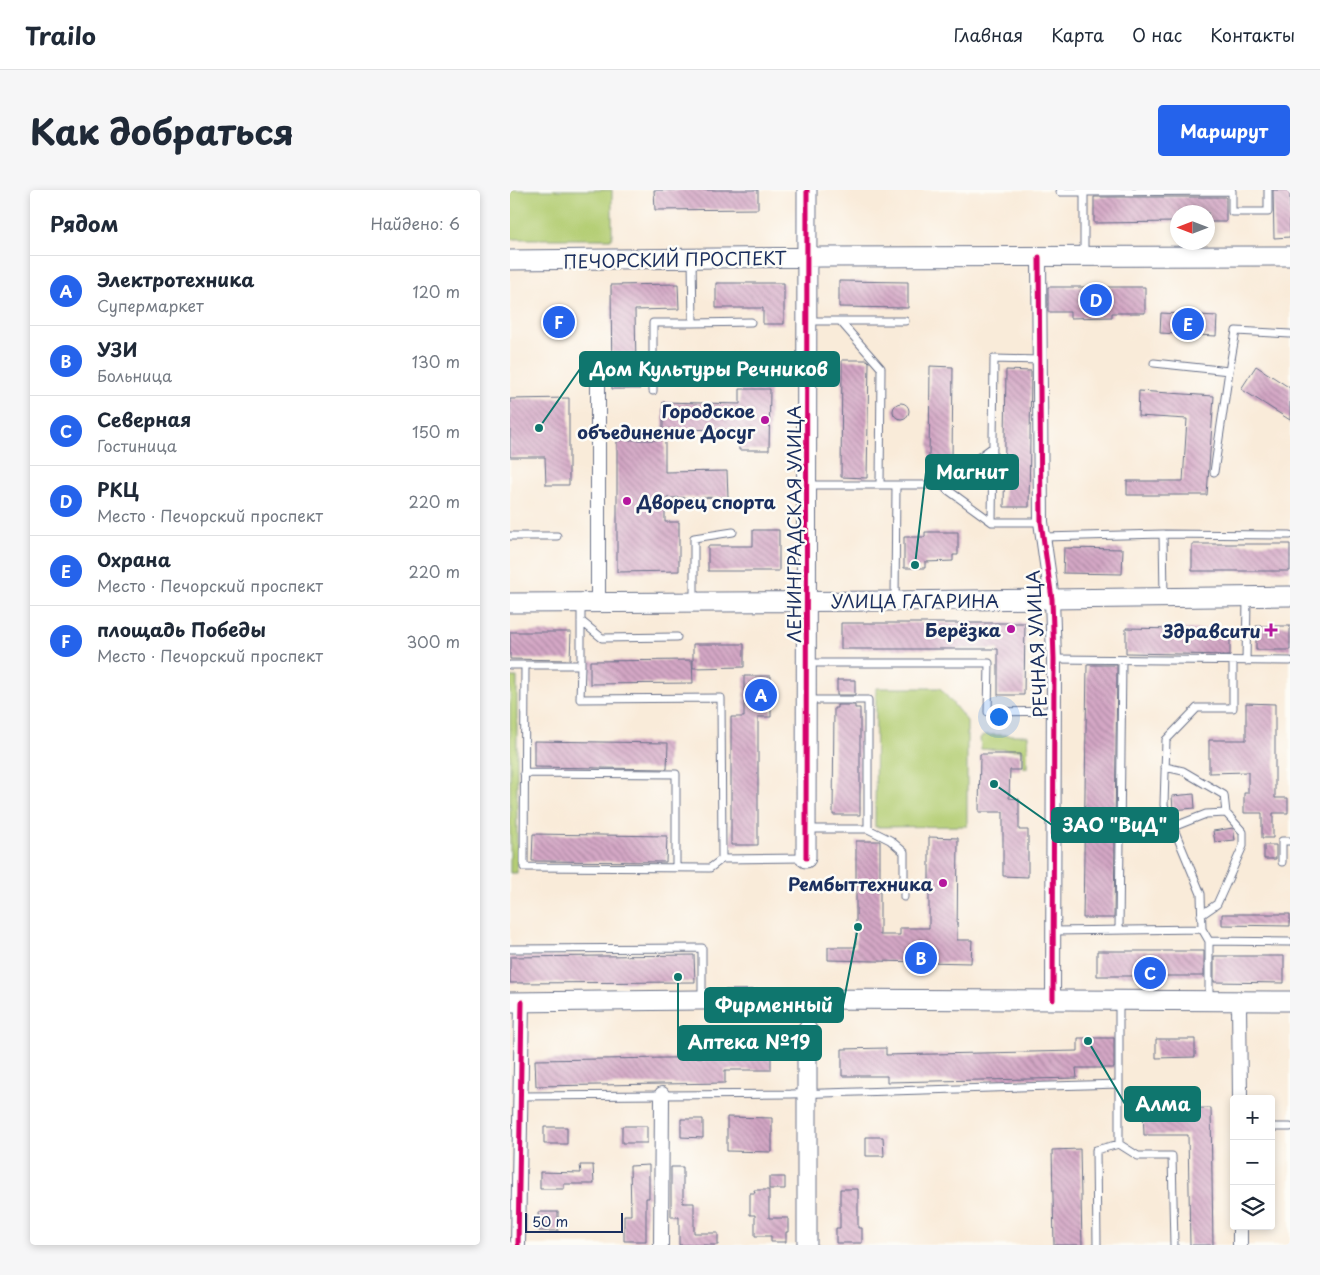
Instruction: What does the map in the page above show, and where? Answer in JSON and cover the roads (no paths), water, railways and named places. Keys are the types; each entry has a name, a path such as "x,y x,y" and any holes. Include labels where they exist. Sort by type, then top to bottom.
{"main road":[{"name":"ЛЕНИНГРАДСКАЯ УЛИЦА","path":"806,858 807,190"},
{"name":"ПЕЧОРСКИЙ ПРОСПЕКТ","path":"510,260 1290,256"},
{"name":"УЛИЦА ГАГАРИНА","path":"510,603 587,608 694,602 1290,596"},
{"path":"516,1002 702,999 1290,1001"},
{"path":"807,1030 807,1245"}],"street":[{"name":"РЕЧНАЯ УЛИЦА","path":"1039,257 1041,522 1052,599 1054,659 1053,1000"},
{"path":"587,608 598,382"},
{"path":"1239,1001 1240,1095"},
{"path":"516,1002 521,1096 518,1245"},
{"path":"661,1245 662,1094"},
{"path":"1240,1230 1240,1245"}],"lane":[{"path":"1060,192 1232,191 1232,212 1268,212 1268,190"},
{"path":"1084,191 1084,257"},
{"path":"692,258 693,323"},
{"path":"807,321 904,321"},
{"path":"840,321 881,368 880,485"},
{"path":"653,391 653,323 751,322"},
{"path":"1214,472 1236,331 1290,334"},
{"path":"992,522 994,359 1040,360"},
{"path":"1154,363 1229,371"},
{"path":"807,485 941,485 993,448"},
{"path":"895,601 896,485"},
{"path":"941,485 992,522 1041,522"},
{"path":"694,602 694,538 733,532"},
{"path":"1163,534 1164,597"},
{"path":"1043,537 1163,534 1290,535"},
{"path":"510,536 557,536"},
{"path":"1246,661 1247,596"},
{"path":"587,608 602,638 678,637"},
{"path":"587,608 581,665 580,699 721,698 722,859"},
{"path":"1054,659 1290,661"},
{"path":"1119,930 1122,660"},
{"path":"1209,1001 1209,941 1202,930 1201,894 1164,805 1166,740 1197,708 1233,708 1233,661"},
{"path":"807,663 989,663 988,712 1054,711"},
{"path":"510,665 581,665"},
{"path":"525,665 524,867 710,868 722,859 806,858"},
{"path":"806,700 868,700 868,829"},
{"path":"1165,767 1183,771 1224,795 1226,813 1243,832 1242,846 1217,904 1201,915"},
{"path":"524,773 676,774 676,868"},
{"path":"1173,827 1206,814 1226,813"},
{"path":"806,829 868,829 890,840 904,852 904,898"},
{"path":"1282,862 1282,841 1290,841"},
{"path":"1054,930 1202,930"},
{"path":"1209,941 1290,942"},
{"path":"510,949 702,948 702,999"},
{"path":"1119,1000 1119,1144"},
{"path":"521,1096 807,1093 1118,1084"},
{"path":"1275,1128 1290,1127"},
{"path":"1097,1245 1096,1150 1119,1144 1138,1156 1172,1156 1174,1245"}],"place":[{"name":"РКЦ","path":"1096,300"},
{"name":"площадь Победы","path":"559,322"},
{"name":"Охрана","path":"1188,324"},
{"name":"Городское объединение Досуг","path":"765,420"},
{"name":"Дом Культуры Речников","path":"539,428"},
{"name":"Дворец спорта","path":"627,501"},
{"name":"Магнит","path":"915,565"},
{"name":"Берёзка","path":"1011,629"},
{"name":"Здравсити","path":"1271,630"},
{"name":"Электротехника","path":"761,695"},
{"name":"ЗАО \"ВиД\"","path":"994,784"},
{"name":"Рембыттехника","path":"943,883"},
{"name":"Фирменный","path":"858,927"},
{"name":"УЗИ","path":"921,958"},
{"name":"Северная","path":"1150,973"},
{"name":"Аптека №19","path":"678,977"},
{"name":"Алма","path":"1088,1041"}]}
